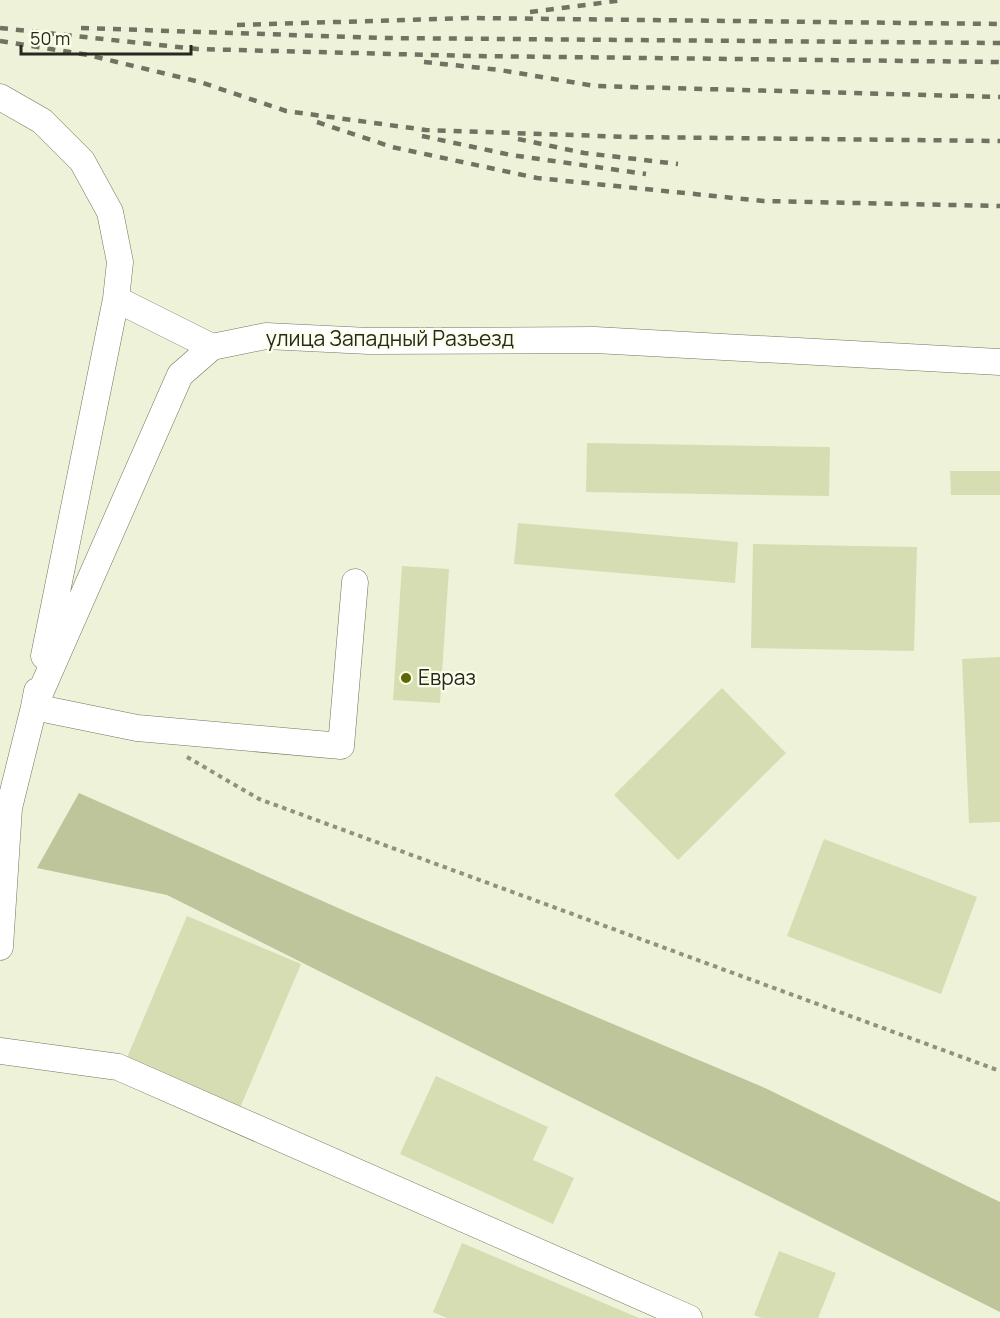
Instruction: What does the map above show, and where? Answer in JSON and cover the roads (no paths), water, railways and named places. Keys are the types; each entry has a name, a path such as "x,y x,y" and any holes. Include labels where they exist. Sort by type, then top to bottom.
{"street":[{"path":"0,98 42,121 82,160 110,212 120,262 116,299 34,707 137,728 342,746 355,582"},
{"path":"116,299 212,347"},
{"name":"улица Западный Разъезд","path":"0,947 9,808 34,707 180,375 212,347 266,336 369,341 595,340 1000,362"},
{"path":"0,1051 118,1066 688,1318"}],"railway":[{"path":"530,12 624,0"},
{"path":"237,25 470,18 1000,24"},
{"path":"0,28 197,49 472,56 1000,62"},
{"path":"81,28 383,38 1000,43"},
{"path":"0,41 88,55 200,82 286,111 426,130 630,137 1000,141"},
{"path":"424,62 500,70 595,86 1000,97"},
{"path":"317,122 392,147 537,178 763,201 1000,206"},
{"path":"422,136 511,155 646,174"},
{"path":"518,139 584,153 678,164"}],"place":[{"name":"Евраз","path":"406,678"}]}
